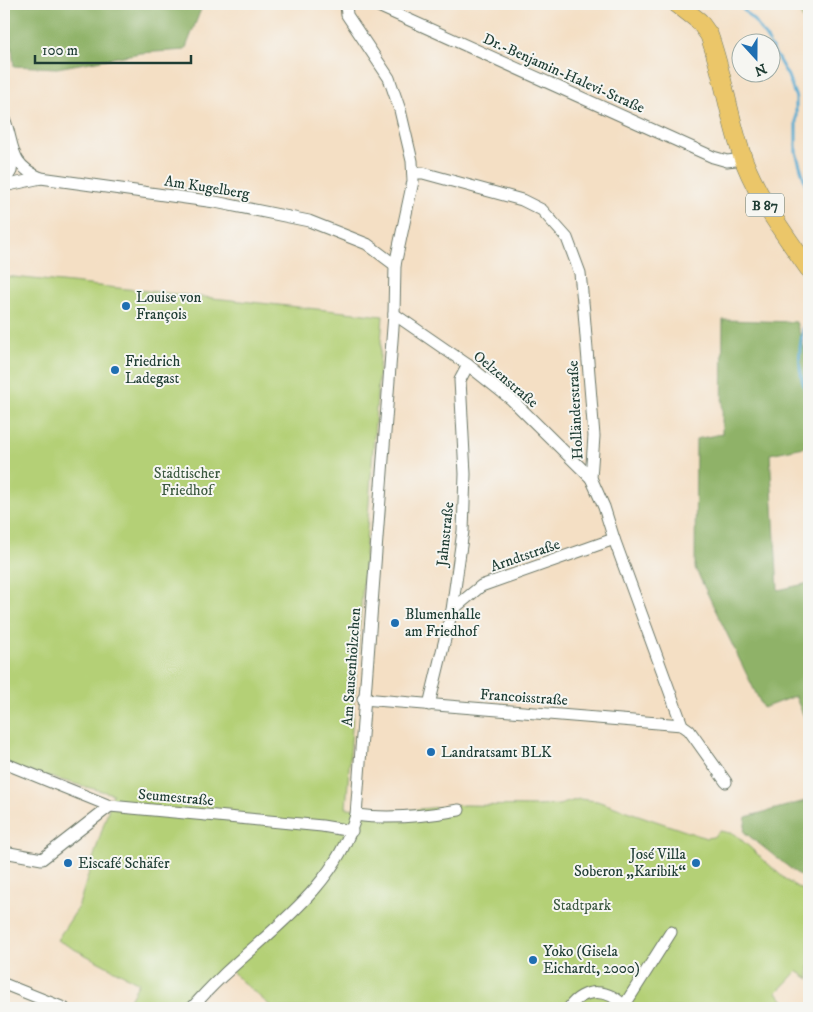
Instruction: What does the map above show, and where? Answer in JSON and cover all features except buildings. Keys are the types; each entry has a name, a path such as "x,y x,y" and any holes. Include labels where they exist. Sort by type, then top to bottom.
{"main road":[{"name":"B 87","path":"677,4 699,22 709,35 744,159 757,191 771,215 809,269"}],"street":[{"path":"346,4 347,15 389,78 400,110 413,173"},
{"name":"Dr.-Benjamin-Halevi-Straße","path":"374,4 713,157 727,161 744,159"},
{"path":"4,118 13,157 11,171 4,184"},
{"path":"13,157 24,168 41,178"},
{"name":"Am Sausenhölzchen","path":"192,1008 220,976 286,920 319,886 342,854 352,831 356,815 394,314 395,265 413,173"},
{"name":"Holländerstraße","path":"413,173 423,173 522,200 542,210 567,238 580,273 584,312 594,436 590,478 604,507 682,725 689,730 726,782"},
{"name":"Am Kugelberg","path":"4,184 41,178 215,202 309,221 367,244 395,265"},
{"name":"Oelzenstraße","path":"394,314 468,365 512,400 590,478"},
{"name":"Jahnstraße","path":"429,705 452,610 463,531 465,474 460,380 468,365"},
{"name":"Arndtstraße","path":"452,610 481,586 614,539"},
{"name":"Francoisstraße","path":"364,699 682,725"},
{"name":"Seumestraße","path":"4,763 110,806 322,826 352,831"},
{"path":"4,852 42,859 110,806"},
{"path":"356,815 374,818 427,816 459,810"},
{"path":"569,1008 580,997 597,992 613,996 625,1007 670,932"},
{"path":"4,984 64,1008"}],"green space":[{"path":"4,4 203,4 185,50 140,53 57,68 14,66 7,10 4,10"},
{"path":"794,4 809,4 809,29"},
{"path":"4,276 383,316 346,808 397,811 464,805 536,806 559,805 579,799 597,801 706,838 713,837 720,831 735,834 787,881 809,894 809,979 797,971 777,992 790,1008 273,1008 239,979 226,964 187,1008 125,1008 139,983 57,940 78,908 113,794 4,765"},
{"path":"723,320 796,322 809,361 809,446 770,454 778,590 809,583 809,728 795,696 763,708 695,568 696,439 722,434"},
{"path":"809,800 809,883 744,832 746,817"}],"waterway":[{"path":"738,4 762,32"},
{"path":"780,62 788,76 796,98 796,152 809,196"},
{"path":"808,313 800,347 800,368 809,401"}],"place":[{"name":"Louise von François","path":"126,306"},
{"name":"Friedrich Ladegast","path":"115,370"},
{"name":"Blumenhalle am Friedhof","path":"395,623"},
{"name":"Landratsamt BLK","path":"431,752"},
{"name":"Eiscafé Schäfer","path":"68,863"},
{"name":"José Villa Soberon „Karibik“","path":"696,863"},
{"name":"Yoko (Gisela Eichardt, 2000)","path":"533,960"}],"park label":[{"name":"Städtischer Friedhof","path":"187,482"},
{"name":"Stadtpark","path":"582,905"}]}
